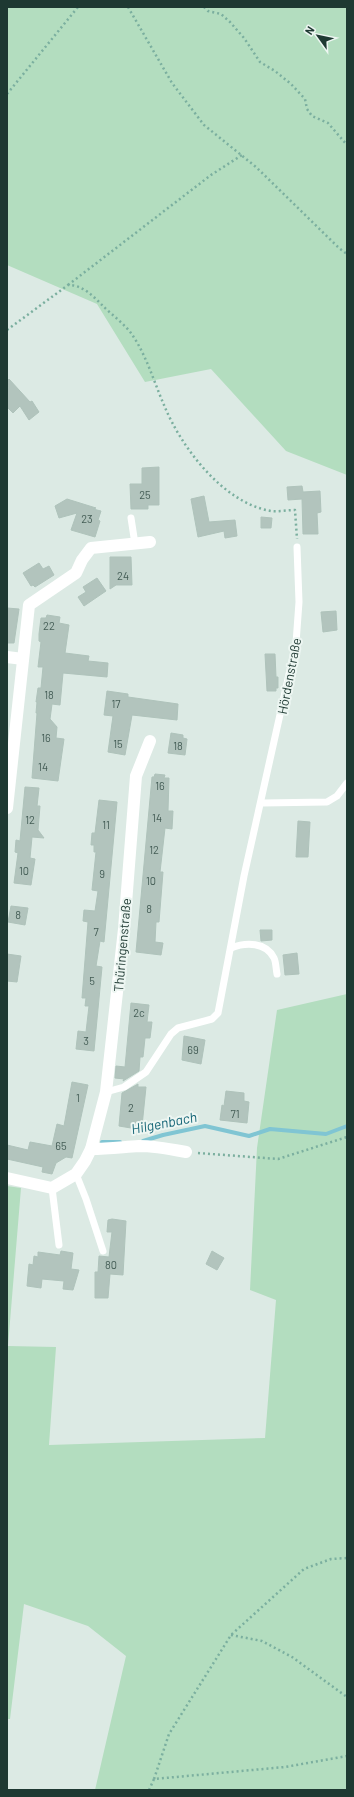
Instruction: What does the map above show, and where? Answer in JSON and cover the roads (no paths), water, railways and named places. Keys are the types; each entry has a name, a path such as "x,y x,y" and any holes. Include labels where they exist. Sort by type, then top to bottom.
{"street":[{"path":"7,808 29,605 76,573 82,560 91,548 150,542"},
{"path":"7,657 23,659"},
{"name":"Thüringenstraße","path":"91,1149 106,1092 124,930 136,776 150,741"},
{"path":"7,1178 52,1188 76,1174 91,1149 112,1149 137,1146 158,1147 186,1152"}],"lane":[{"path":"131,518 135,544"},
{"name":"Hördenstraße","path":"106,1092 124,1087 146,1072 171,1034 178,1028 212,1019 218,1013 244,876 262,803 296,643 299,602 298,547"},
{"path":"262,803 326,802 337,796 347,784"},
{"path":"231,948 242,944 253,944 267,949 275,959 277,974"},
{"path":"76,1174 103,1251"},
{"path":"52,1188 60,1245"}],"waterway":[{"name":"Hilgenbach","path":"143,1141 205,1126 249,1136 270,1129 326,1134 347,1126"},
{"name":"Hilgenbach","path":"102,1142 120,1142"}]}
